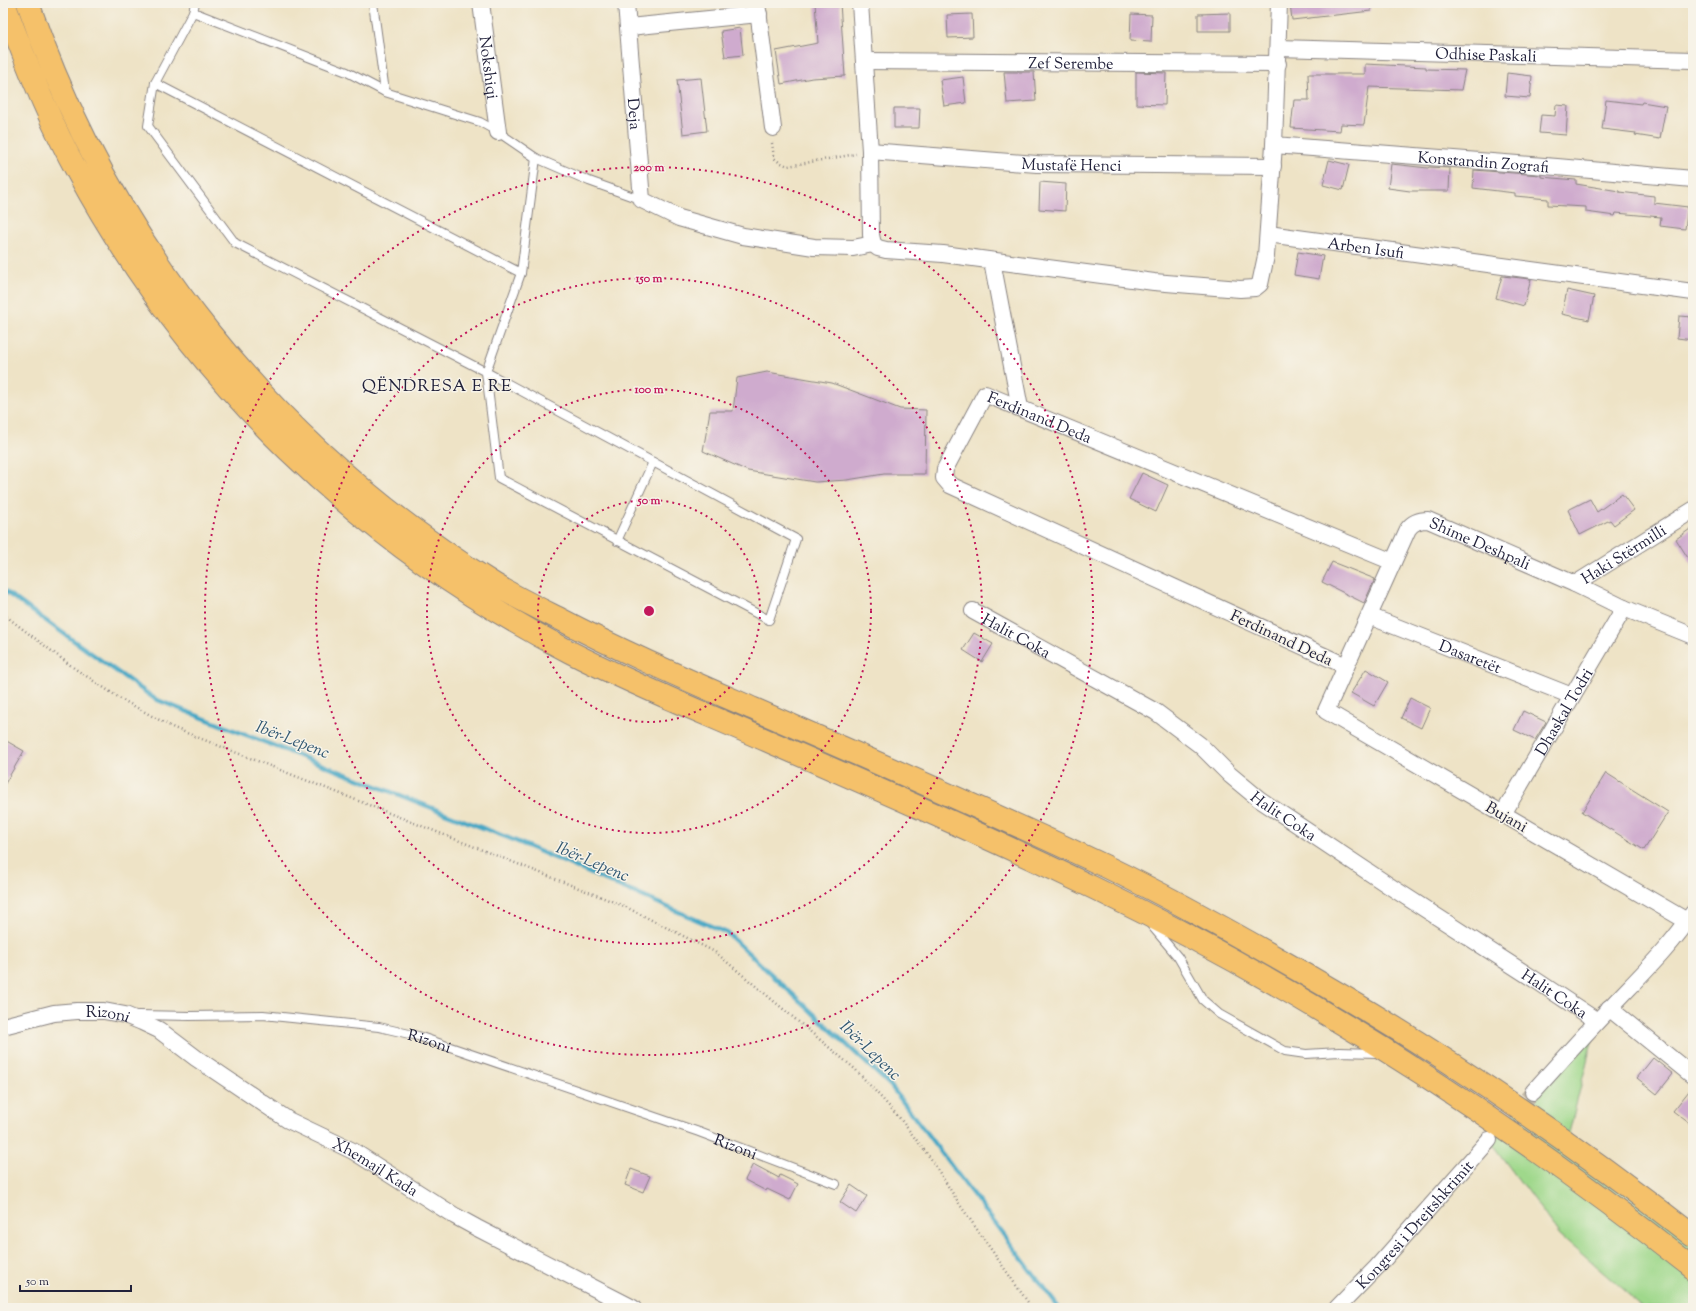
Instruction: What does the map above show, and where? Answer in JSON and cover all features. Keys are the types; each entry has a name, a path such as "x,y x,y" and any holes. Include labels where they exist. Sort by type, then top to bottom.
{"highway":[{"path":"4,3 37,87 76,169 123,249 156,299 220,379 272,435 318,479 371,524 411,555 483,603 569,651 660,694 1001,844 1207,946 1312,1006 1390,1054 1511,1133 1693,1268"},
{"path":"28,3 56,78 94,159 119,202 174,287 237,366 288,420 356,484 421,536 497,586 620,650 1012,823 1111,869 1219,925 1324,984 1477,1079 1567,1141 1693,1236"}],"street":[{"name":"Nokshiqi","path":"481,3 498,132"},
{"name":"Deja","path":"626,3 642,200"},
{"path":"860,3 870,151 871,235 873,244 878,248 886,250 943,254 1154,282 1248,289 1255,288 1260,284 1263,274 1268,234 1273,166 1279,3"},
{"path":"629,28 758,8 773,128"},
{"name":"Zef Serembe","path":"864,62 1278,56"},
{"name":"Odhise Paskali","path":"1278,56 1693,60"},
{"name":"Konstandin Zografi","path":"1274,144 1693,179"},
{"name":"Mustafë Henci","path":"870,151 1037,164 1273,166"},
{"path":"642,200 679,218 743,236 814,247 853,248 873,244"},
{"name":"Arben Isufi","path":"1268,234 1693,292"},
{"path":"992,261 1020,408"},
{"name":"Ferdinand Deda","path":"1346,666 950,485 944,478 945,470 985,394 1393,562"},
{"name":"Haki Stërmilli","path":"1575,584 1693,510"},
{"name":"Shime Deshpali","path":"1326,712 1411,524 1422,520 1428,520 1575,584 1624,608 1693,635"},
{"name":"Dhaskal Todri","path":"1503,814 1624,608"},
{"name":"Halit Coka","path":"973,611 1156,712 1200,745 1230,775 1259,799 1391,887 1540,983 1596,1022"},
{"name":"Dasaretët","path":"1369,616 1572,696"},
{"name":"Bujani","path":"1326,712 1503,814 1690,917"},
{"path":"1533,1092 1609,1008 1642,975 1690,917"},
{"path":"1609,1008 1693,1076"},
{"name":"Rizoni","path":"3,1026 54,1013 104,1011 125,1015"},
{"name":"Xhemajl Kada","path":"125,1015 159,1030 196,1058 288,1120 353,1151 455,1216 632,1308"},
{"name":"Kongresi i Drejtshkrimit","path":"1337,1308 1376,1268 1489,1140"}],"lane":[{"path":"195,3 193,12 155,83 148,126 235,243 486,372 796,538 769,620 499,478 486,372 521,273 536,158"},
{"path":"373,3 385,92"},
{"path":"193,12 347,72 385,92 480,122 498,132 536,158 589,181 642,200"},
{"path":"155,83 521,273"},
{"path":"617,541 653,462"},
{"path":"1141,912 1178,957 1203,1000 1219,1014 1285,1051 1306,1054 1339,1052 1390,1054"},
{"name":"Rizoni","path":"125,1015 263,1015 379,1027 418,1036 699,1132 836,1184"}],"path":[{"path":"773,128 772,148 774,158 788,166 870,151"},
{"path":"3,614 74,668 121,699 174,728 624,906 715,952 855,1069 898,1116 930,1159 973,1224 1032,1308"}],"green space":[{"path":"1597,1021 1567,1141 1693,1236 1693,1308 1644,1308 1560,1235 1489,1140"}],"building":[{"path":"815,3 840,3 845,76 812,78 781,84 776,51 818,43"},
{"path":"1290,3 1371,3 1371,11 1292,20"},
{"path":"1230,13 1230,31 1198,31 1198,14"},
{"path":"972,14 973,37 948,38 947,15"},
{"path":"1131,14 1152,15 1151,42 1130,41"},
{"path":"740,28 743,55 725,57 721,31"},
{"path":"1365,64 1426,67 1426,69 1465,70 1461,90 1369,87 1364,125 1341,124 1340,131 1291,128 1294,100 1309,100 1308,74 1365,74"},
{"path":"1004,72 1034,72 1036,101 1007,103"},
{"path":"1136,72 1166,73 1165,105 1136,104"},
{"path":"1507,73 1532,76 1530,98 1505,96"},
{"path":"963,77 966,103 944,106 940,80"},
{"path":"701,78 707,131 683,134 677,80"},
{"path":"1606,100 1641,104 1642,102 1666,106 1660,139 1635,135 1636,133 1602,129"},
{"path":"1556,105 1568,106 1566,135 1539,133 1541,115 1555,116"},
{"path":"894,108 920,108 919,128 894,128"},
{"path":"1329,160 1349,165 1343,190 1323,185"},
{"path":"1391,164 1428,168 1450,168 1449,191 1410,191 1388,188"},
{"path":"1474,170 1541,175 1541,177 1576,180 1576,184 1619,192 1654,196 1654,203 1688,207 1685,229 1660,226 1661,217 1616,213 1615,216 1586,212 1586,207 1548,205 1548,199 1515,196 1515,193 1473,188"},
{"path":"1040,182 1066,184 1065,211 1039,209"},
{"path":"1298,252 1323,256 1319,279 1294,275"},
{"path":"1502,276 1531,279 1524,306 1496,298"},
{"path":"1567,290 1594,296 1589,320 1562,314"},
{"path":"1679,316 1693,317 1693,340 1677,338"},
{"path":"767,372 832,383 900,409 926,410 925,474 884,474 847,480 815,482 748,471 703,451 710,411 733,411 737,378"},
{"path":"1142,473 1168,485 1156,512 1129,499"},
{"path":"1622,494 1634,510 1614,525 1610,520 1580,535 1568,510 1590,499 1597,512"},
{"path":"1693,527 1693,566 1676,539"},
{"path":"1332,562 1375,579 1364,603 1322,582"},
{"path":"974,633 993,644 982,662 963,650"},
{"path":"1366,669 1388,682 1374,706 1351,693"},
{"path":"1410,698 1430,708 1421,728 1401,718"},
{"path":"1523,711 1546,722 1535,740 1514,730"},
{"path":"3,739 24,751 3,787"},
{"path":"1606,773 1668,812 1644,850 1582,812"},
{"path":"1653,1058 1673,1074 1657,1094 1637,1078"},
{"path":"1693,1086 1693,1126 1673,1111"},
{"path":"753,1164 779,1178 780,1175 798,1184 790,1200 767,1189 766,1191 745,1180"},
{"path":"631,1169 650,1176 643,1192 625,1185"},
{"path":"851,1185 867,1196 856,1213 840,1202"}],"waterway":[{"name":"Ibër-Lepenc","path":"3,590 155,699 511,839 727,933 890,1085 1059,1308"}],"tunnel":[{"path":"1494,1134 1533,1092"}],"district":[{"name":"QËNDRESA E RE","path":"437,385"}]}
